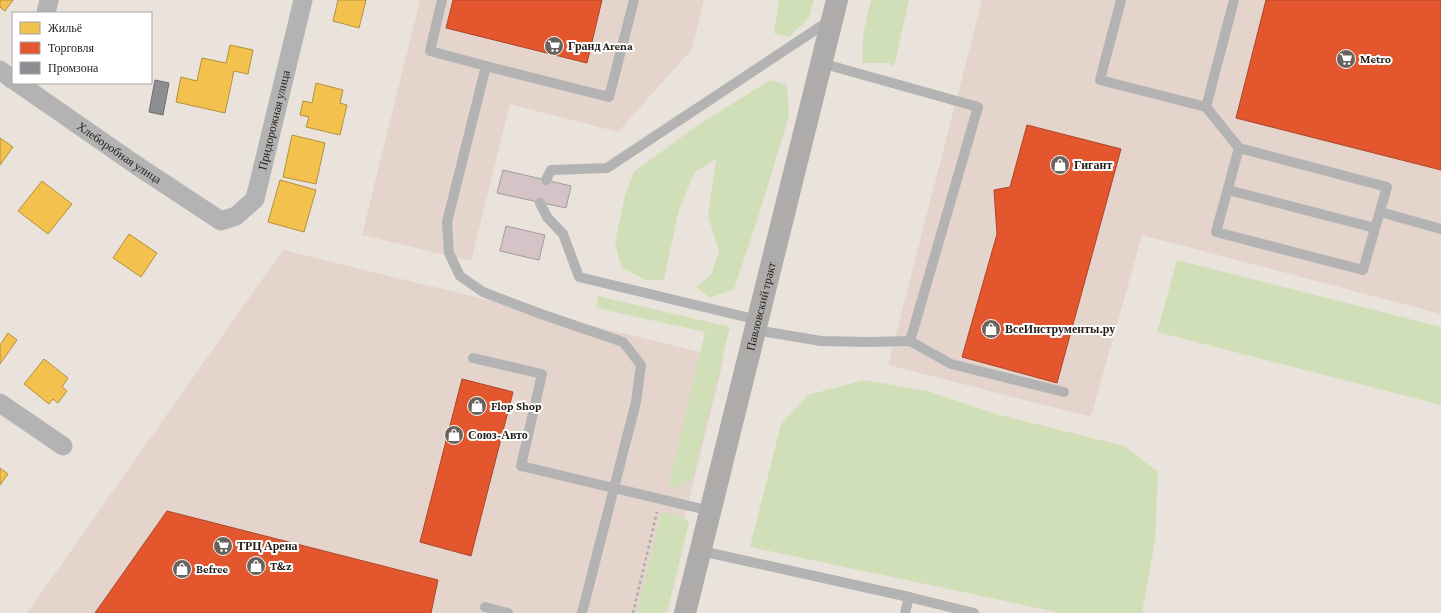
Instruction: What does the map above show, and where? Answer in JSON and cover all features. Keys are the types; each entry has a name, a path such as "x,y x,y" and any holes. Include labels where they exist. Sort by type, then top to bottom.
{"main road":[{"name":"Павловский тракт","path":"685,613 835,9"}],"street":[{"path":"46,12 49,0"},
{"name":"Придорожная улица","path":"221,221 236,216 255,199 303,0"},
{"name":"Хлеборобная улица","path":"0,70 12,78"},
{"name":"Хлеборобная улица","path":"21,84 136,166 221,221"},
{"path":"0,403 63,446"}],"lane":[{"path":"442,0 430,50 486,66 610,97 634,0"},
{"path":"1121,0 1100,80 1206,107 1239,148 1387,187 1363,270 1216,232 1239,148"},
{"path":"1206,107 1234,0"},
{"path":"546,180 551,170 607,168 835,9"},
{"path":"821,63 978,107 910,341"},
{"path":"486,66 447,222 449,253 460,276 483,292 541,314 623,342 641,365 636,402 582,613"},
{"path":"1228,190 1375,228"},
{"path":"540,203 547,217 563,234 578,277 821,341 910,341 951,364 1064,392"},
{"path":"1380,212 1441,229"},
{"path":"473,358 542,374 521,466 711,511"},
{"path":"701,550 974,613"},
{"path":"905,613 909,597"},
{"path":"485,607 508,613"}],"path":[{"path":"633,613 660,499"}],"shaded area":[{"path":"420,0 704,0 692,49 618,132 510,104 471,261 362,235"},
{"path":"982,0 1441,0 1441,314 1142,235 1091,417 888,365"},
{"path":"283,250 724,358 661,613 27,613"}],"green space":[{"path":"779,0 814,0 809,18 789,37 774,33"},
{"path":"871,0 909,0 894,67 889,63 862,63 863,35"},
{"path":"770,80 787,85 789,116 756,224 734,289 710,298 696,287 711,275 719,251 708,216 716,159 695,172 679,209 664,280 646,280 621,267 615,242 625,195 634,172 695,127"},
{"path":"1177,260 1441,327 1441,405 1157,332"},
{"path":"598,296 730,327 692,480 680,487 668,487 705,332 596,308"},
{"path":"864,380 928,391 996,414 1124,446 1158,472 1155,541 1142,613 1061,613 750,547 781,424 808,395"},
{"path":"662,512 681,516 689,523 667,613 637,613"}],"building: Жильё":[{"path":"0,0 13,0 5,11 0,7"},
{"path":"338,0 366,0 359,28 333,21"},
{"path":"230,45 253,50 248,74 234,71 225,113 176,102 181,77 197,81 202,58 226,63"},
{"path":"316,83 343,90 340,103 347,105 340,135 306,127 309,117 300,115 303,101 312,103"},
{"path":"292,135 325,143 316,184 283,177"},
{"path":"0,138 13,147 0,165"},
{"path":"280,180 316,190 304,232 268,222"},
{"path":"42,181 72,204 48,234 18,211"},
{"path":"129,234 157,253 141,277 113,258"},
{"path":"8,333 17,340 0,364 0,345"},
{"path":"44,359 68,378 62,387 67,391 58,403 53,399 49,404 24,384"},
{"path":"0,468 8,474 0,485"}],"building: Торговля":[{"name":"Гранд Arena","path":"453,0 602,0 587,63 446,28"},
{"name":"Metro","path":"1266,0 1441,0 1441,170 1236,118"},
{"path":"1027,125 1121,149 1057,383 962,357 997,234 994,190 1010,187"},
{"path":"462,379 513,392 471,556 420,542"},
{"name":"ТРЦ Арена","path":"167,511 438,580 431,613 95,613"}],"building: Промзона":[{"path":"155,80 169,83 163,115 149,112"}],"building: Прочее":[{"path":"503,170 571,186 566,208 497,193"},
{"path":"506,226 545,235 539,260 500,251"}],"place":[{"name":"Гранд Arena","path":"554,46"},
{"name":"Metro","path":"1346,59"},
{"name":"Гигант","path":"1060,165"},
{"name":"ВсеИнструменты.ру","path":"991,329"},
{"name":"Flop Shop","path":"477,406"},
{"name":"Союз-Авто","path":"454,435"},
{"name":"ТРЦ Арена","path":"223,546"},
{"name":"T&z","path":"256,566"},
{"name":"Befree","path":"182,569"}]}
